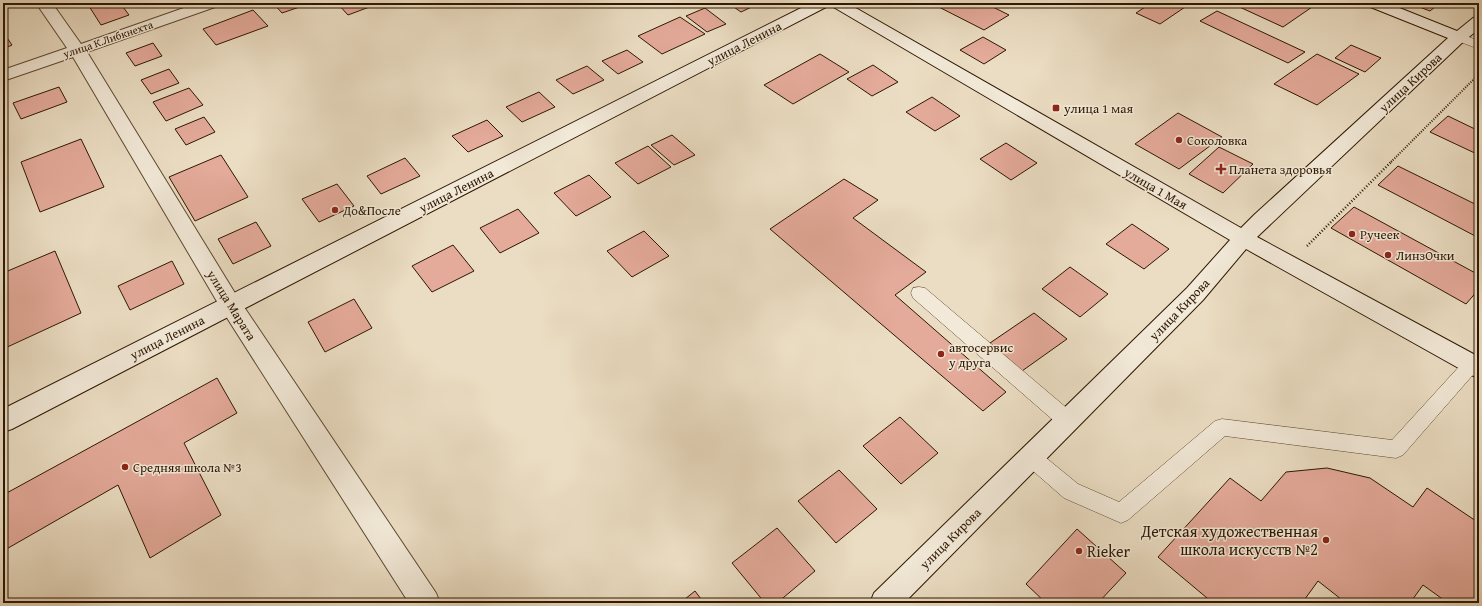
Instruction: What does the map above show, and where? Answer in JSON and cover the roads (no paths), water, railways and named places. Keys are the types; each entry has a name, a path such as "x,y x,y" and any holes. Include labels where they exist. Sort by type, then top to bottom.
{"main road":[{"name":"улица Марата","path":"44,3 77,50 230,304 426,603"},
{"name":"улица К.Либкнехта","path":"3,76 213,3"},
{"name":"улица Ленина","path":"3,421 823,3"},
{"name":"улица 1 Мая","path":"836,3 1244,239 1476,366"},
{"path":"1373,3 1459,37"},
{"name":"улица Кирова","path":"884,603 1032,458 1195,294 1261,220 1459,37 1479,21"}],"lane":[{"path":"1459,37 1479,45"},
{"path":"919,293 1068,421"},
{"path":"1032,458 1071,491 1121,513 1222,427 1396,449 1476,366"}],"place":[{"name":"улица 1 мая","path":"1056,108"},
{"name":"Соколовка","path":"1179,140"},
{"name":"Планета здоровья","path":"1221,169"},
{"name":"До&После","path":"335,210"},
{"name":"Ручеек","path":"1352,234"},
{"name":"ЛинзОчки","path":"1388,255"},
{"name":"автосервис у друга","path":"941,354"},
{"name":"Средняя школа №3","path":"125,467"},
{"name":"Детская художественная школа искусств №2","path":"1326,540"},
{"name":"Rieker","path":"1079,551"}]}
